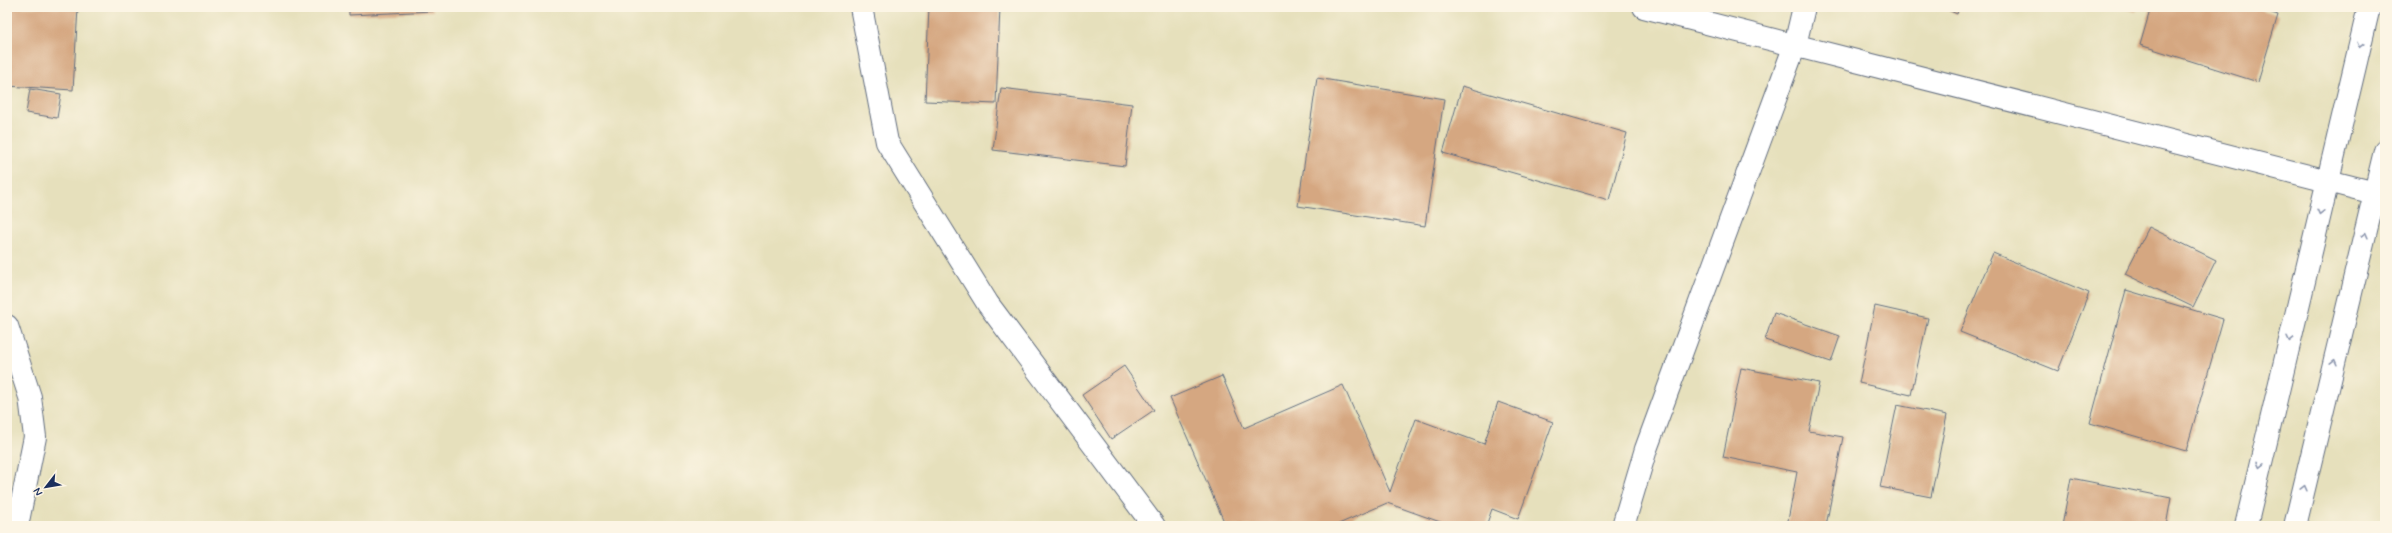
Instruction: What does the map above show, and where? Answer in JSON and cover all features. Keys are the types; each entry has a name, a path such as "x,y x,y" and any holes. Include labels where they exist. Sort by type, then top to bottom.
{"street":[{"path":"861,7 887,142 988,304 1154,526"},
{"path":"1644,7 2375,192"},
{"path":"1623,526 1646,449 1796,45 1804,7"},
{"path":"2246,526 2369,7"},
{"path":"2295,526 2385,151"},
{"path":"7,326 30,397 35,437 17,526"}],"building":[{"path":"7,7 78,8 73,90 7,86"},
{"path":"349,7 432,7 433,11 349,15"},
{"path":"929,7 1000,7 996,104 925,101"},
{"path":"1941,7 1959,7 1957,14"},
{"path":"2119,7 2138,7 2137,12"},
{"path":"2151,7 2252,7 2278,15 2258,82 2140,45"},
{"path":"1317,78 1444,99 1425,226 1298,206"},
{"path":"1462,86 1627,133 1609,200 1443,153"},
{"path":"1001,88 1132,104 1125,166 993,150"},
{"path":"30,89 61,94 57,118 26,113"},
{"path":"2149,227 2216,260 2193,307 2125,274"},
{"path":"1993,253 2089,293 2058,371 1960,332"},
{"path":"2126,290 2223,319 2186,451 2090,423"},
{"path":"1875,306 1928,318 1911,395 1859,383"},
{"path":"1774,313 1840,336 1831,362 1765,340"},
{"path":"1124,366 1154,410 1111,439 1082,395"},
{"path":"1741,368 1819,383 1809,431 1843,437 1826,526 1787,526 1797,472 1723,457"},
{"path":"1222,376 1244,428 1343,385 1390,492 1416,419 1484,444 1498,402 1553,422 1518,519 1492,509 1486,526 1441,526 1443,523 1387,503 1334,526 1226,526 1170,398"},
{"path":"1897,405 1947,415 1931,497 1880,487"},
{"path":"2071,478 2171,498 2166,526 2062,526"}]}
